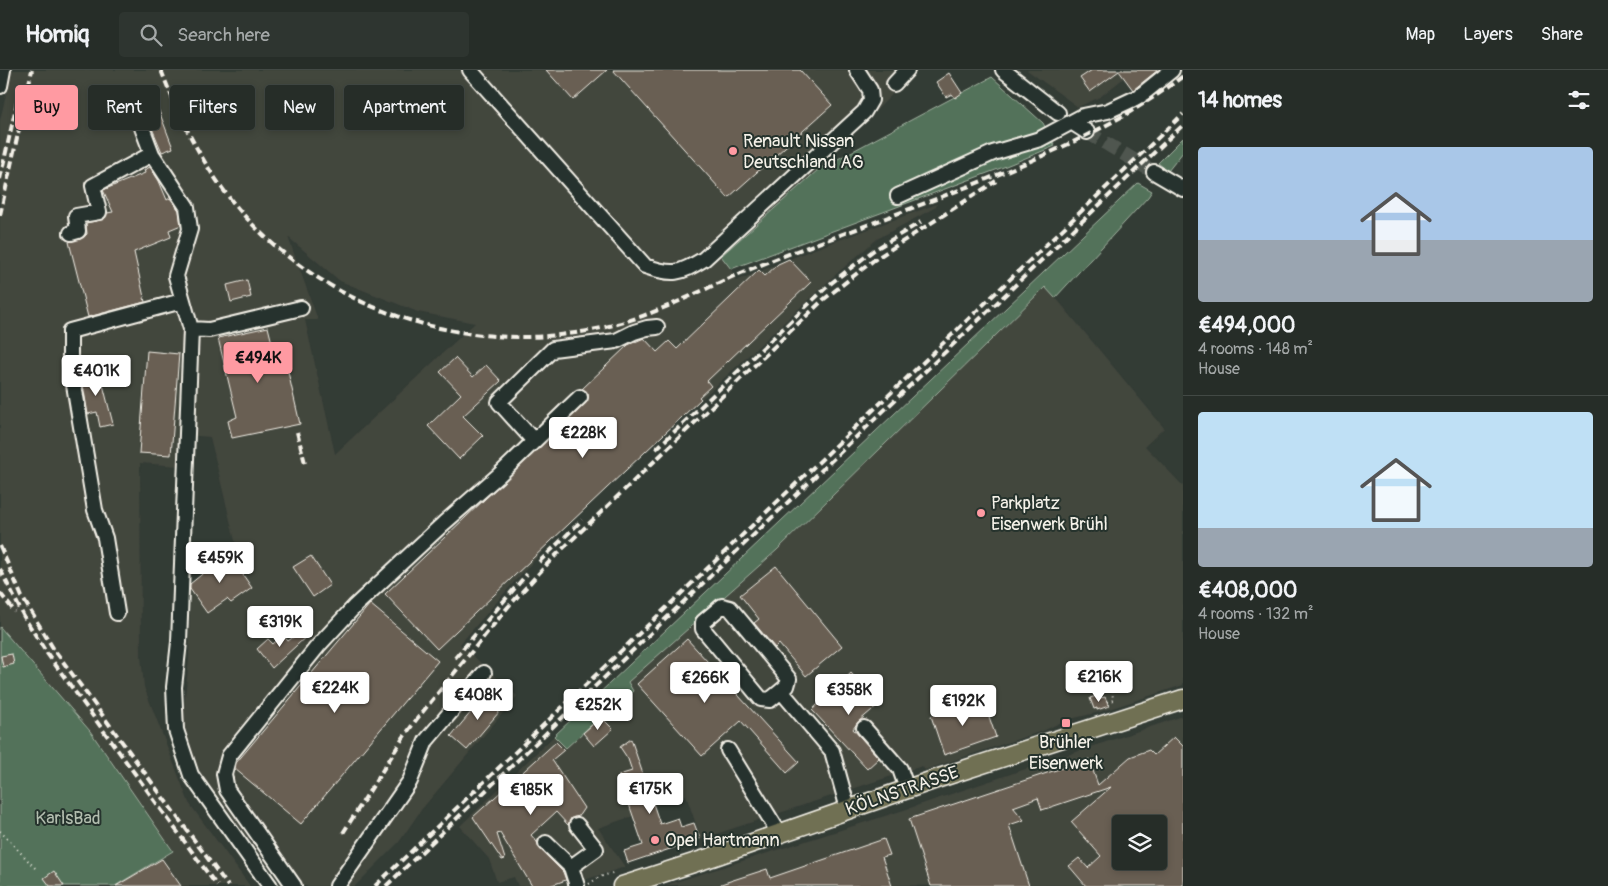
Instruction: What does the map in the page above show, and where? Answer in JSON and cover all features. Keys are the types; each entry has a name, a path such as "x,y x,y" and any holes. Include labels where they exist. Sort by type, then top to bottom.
{"main road":[{"name":"KÖLNSTRASSE","path":"622,886 907,789 1183,699"}],"street":[{"path":"0,86 3,70"},
{"path":"470,70 645,266 666,273 687,269 704,259 864,112 871,100 870,90 857,70"},
{"path":"894,84 907,70"},
{"path":"1003,70 1058,113"},
{"path":"898,196 993,153 1040,139 1083,116 1108,111 1140,96 1172,70"},
{"path":"143,130 152,154 187,207 190,229 176,276 190,329 186,552 174,687 176,730 191,775 270,886"},
{"path":"71,233 78,231 76,216 99,212 93,186 152,154"},
{"path":"1154,172 1183,189"},
{"path":"117,613 105,538 95,510 70,361 70,331 182,301"},
{"path":"190,329 209,330 301,308"},
{"path":"534,441 499,402 553,349 616,340 647,328 657,328"},
{"path":"294,886 227,790 224,774 229,756 318,646 355,606 580,397"},
{"path":"722,606 730,608 788,679 787,686 781,691 770,700 762,699 702,629 703,622 722,606"},
{"path":"336,886 410,781 426,741 484,673"},
{"path":"781,691 832,751 848,809"},
{"path":"864,728 900,769 907,789"},
{"path":"728,750 779,833"},
{"path":"571,867 596,849 577,825"},
{"path":"546,843 571,867 577,886"}],"path":[{"path":"1107,702 1113,700 1112,688"},
{"path":"0,832 36,869"}],"shaded area":[{"path":"12,70 916,70 819,169 721,256 731,269 736,281 812,250 937,204 936,207 877,239 834,276 577,515 515,581 460,644 517,696 421,810 399,842 355,886 283,886 200,773 182,724 189,660 190,588 187,586 236,545 210,437 187,435 179,466 140,463 141,656 144,687 189,803 250,886 115,886 173,851 90,731 0,627 0,120","holes":["288,237 340,281 418,312 475,323 335,454 305,320 318,320"]},
{"path":"1027,70 1134,70 1100,97 1078,107"},
{"path":"1046,286 1164,428 1145,446 1183,486 1183,685 1100,712 1066,720 1045,730 925,770 922,766 701,839 686,795 654,806 669,850 648,858 633,816 598,828 625,867 565,886 518,886 514,877 497,882 489,859 460,826 554,736 566,747 633,691 627,682 777,550"},
{"path":"1183,716 1183,886 666,885 904,810"}],"green space":[{"path":"992,77 1043,123 1055,146 731,269 721,256 819,169"},
{"path":"1183,138 1183,152 1168,171 1158,163"},
{"path":"1138,183 1152,191 1148,197 1055,298 1045,287 777,550 628,682 633,691 601,716 566,748 554,736"},
{"name":"KarlsBad","path":"0,627 90,731 173,851 115,886 0,886"}],"building":[{"path":"546,70 607,70 573,100"},
{"name":"Renault Nissan Deutschland AG","path":"613,70 800,70 832,105 728,198"},
{"path":"1092,70 1158,70 1133,90 1119,71 1090,92 1080,78"},
{"path":"949,73 962,93 955,98 952,94 946,97 936,82"},
{"path":"160,114 173,148 162,152 153,130 160,130"},
{"path":"150,167 159,181 167,200 170,198 179,210 181,225 169,230 171,237 134,252 145,302 88,317 69,242 84,237 87,234 86,223 101,220 105,218 107,213 113,212 103,190 145,173 144,170"},
{"path":"789,259 811,282 707,381 711,386 699,397 701,399 437,649 385,594 586,403 588,394 582,389 628,345 644,338 657,352 669,341 677,349 759,270 765,276 778,264"},
{"path":"247,280 251,297 231,302 227,285"},
{"path":"268,327 274,351 283,350 300,424 232,438 228,421 237,417 218,338"},
{"path":"147,351 179,354 171,455 139,453"},
{"path":"455,358 473,377 486,365 501,381 463,416 483,436 459,459 428,426 461,394 440,372"},
{"path":"87,367 89,376 100,373 113,424 100,427 97,412 88,414 80,368"},
{"path":"228,553 252,588 231,603 227,599 207,613 190,589 190,584"},
{"path":"311,556 330,585 313,597 293,567"},
{"path":"776,566 842,646 806,676 779,644 775,648 754,623 759,619 740,595"},
{"path":"370,604 438,661 301,824 235,769 236,763"},
{"path":"304,629 309,634 272,668 257,649 268,639 273,644 283,635 288,641"},
{"path":"687,639 799,762 787,773 741,721 702,756 637,684"},
{"path":"12,654 14,664 3,667 1,656"},
{"path":"851,673 879,704 858,722 853,729 879,758 867,769 812,710"},
{"path":"488,692 505,705 467,750 451,736"},
{"path":"1099,695 1100,698 1105,697 1109,706 1097,710 1097,708 1094,709 1090,698"},
{"path":"983,699 996,737 944,755 931,716"},
{"path":"601,717 613,729 594,746 583,733"},
{"path":"1174,737 1183,746 1183,886 1086,886 1069,866 1079,858 1088,868 1101,856 1071,822 1111,787 1042,810 1038,798 1013,807 1024,820 1009,825 1029,886 931,886 909,819 1089,759 1098,785 1130,757 1149,750 1154,755"},
{"path":"631,739 660,824 678,818 681,827 694,823 700,839 628,863 624,851 643,845 619,775 632,771 628,759 620,747"},
{"path":"556,742 564,750 552,760 584,808 578,817 571,818 568,825 556,812 531,835 540,849 563,872 566,880 549,886 532,886 500,833 497,834 505,859 502,860 473,817"},
{"path":"884,839 890,855 882,857 892,886 721,886 721,884 767,869 770,878"},
{"path":"162,859 181,886 116,886"},
{"path":"54,871 64,886 50,886 44,878"}],"tunnel":[{"path":"1087,132 1154,172"}],"railway":[{"path":"0,215 32,70"},
{"path":"161,70 193,141 224,190 236,206 273,244 315,276 361,301 410,320 461,332 513,337 565,334 617,324 647,314 759,266 1038,158 1089,134 1137,108 1183,76"},
{"path":"0,179 21,84"},
{"path":"375,886 1183,114"},
{"path":"386,886 1183,125"},
{"path":"343,833 416,720 508,607 552,559 823,300 874,260 996,181"},
{"path":"656,449 830,284 874,250 921,222"},
{"path":"297,432 305,463"},
{"path":"539,562 582,520"},
{"path":"0,546 22,597 53,648 228,886"},
{"path":"0,569 24,617 46,652 217,886"},
{"path":"455,658 527,574"},
{"path":"0,593 15,612"}],"place":[{"name":"Renault Nissan Deutschland AG","path":"733,151"},
{"name":"Parkplatz Eisenwerk Brühl","path":"981,513"},
{"name":"Brühler Eisenwerk","path":"1066,723"},
{"name":"Opel Hartmann","path":"655,840"}]}
